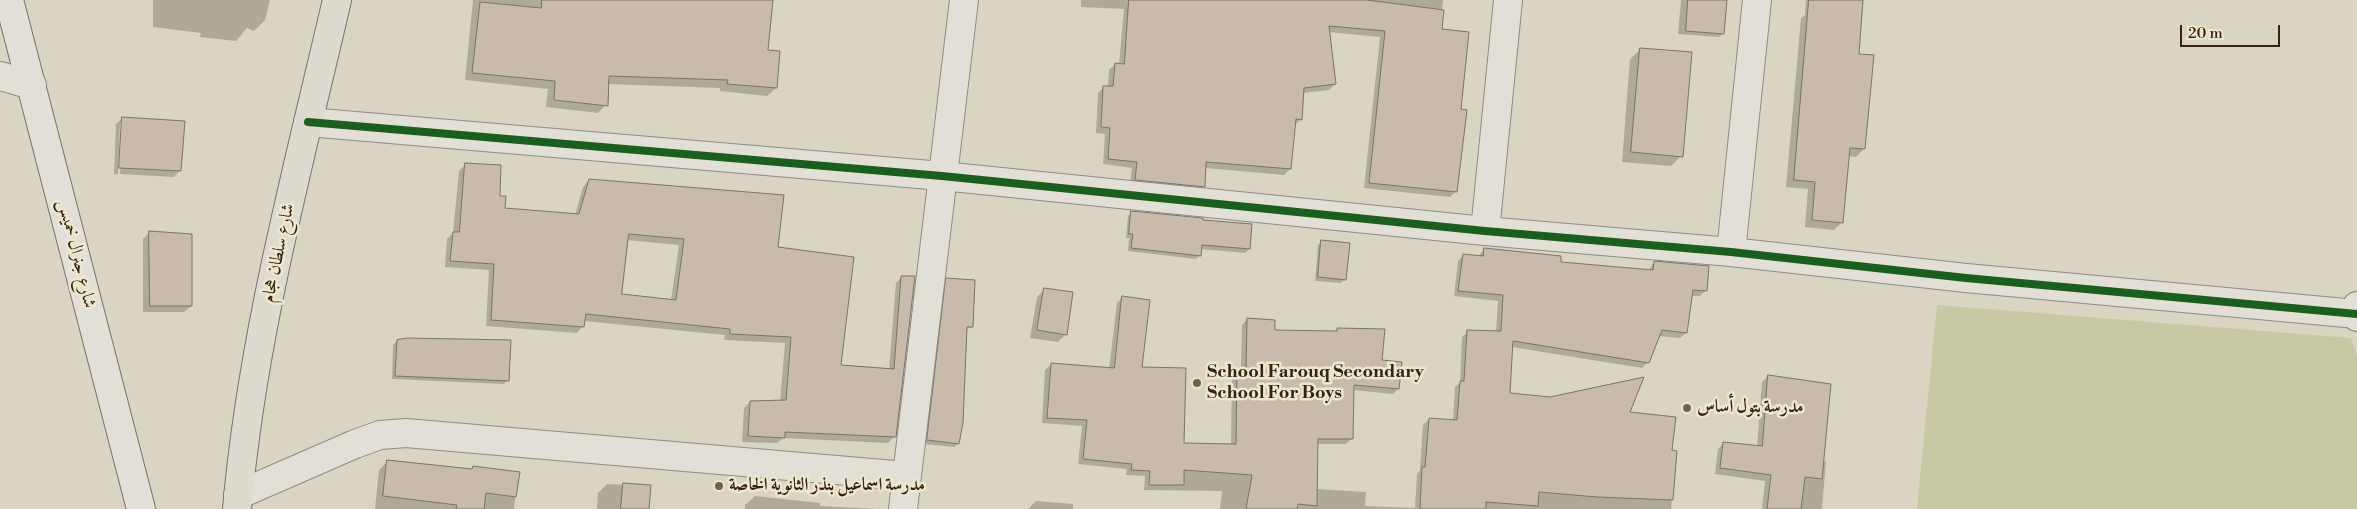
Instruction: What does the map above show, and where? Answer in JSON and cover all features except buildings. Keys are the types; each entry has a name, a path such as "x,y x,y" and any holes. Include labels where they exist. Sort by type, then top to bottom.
{"highway":[{"name":"شارع سلطان هجام","path":"238,502 255,375 278,254 336,0"}],"street":[{"name":"شارع جنرال خميس","path":"9,0 141,509"},
{"path":"903,509 964,0"},
{"path":"1485,231 1508,0"},
{"path":"1731,252 1757,0"},
{"path":"0,76 32,85"},
{"path":"308,122 942,176 1485,231 1731,252 1966,278 2357,313"},
{"path":"238,502 354,444 380,435 406,433 906,476"}],"green space":[{"path":"1937,305 2351,338 2357,356 2357,509 1917,509"}],"cycle path":[{"path":"308,122 942,176 1485,231 1731,252 1966,278 2357,314"}],"place":[{"name":"School Farouq Secondary School For Boys","path":"1197,383"},
{"name":"مدرسة بتول أساس","path":"1687,408"},
{"name":"مدرسة اسماعيل بنذر الثانوية الخاصة","path":"719,486"}]}
